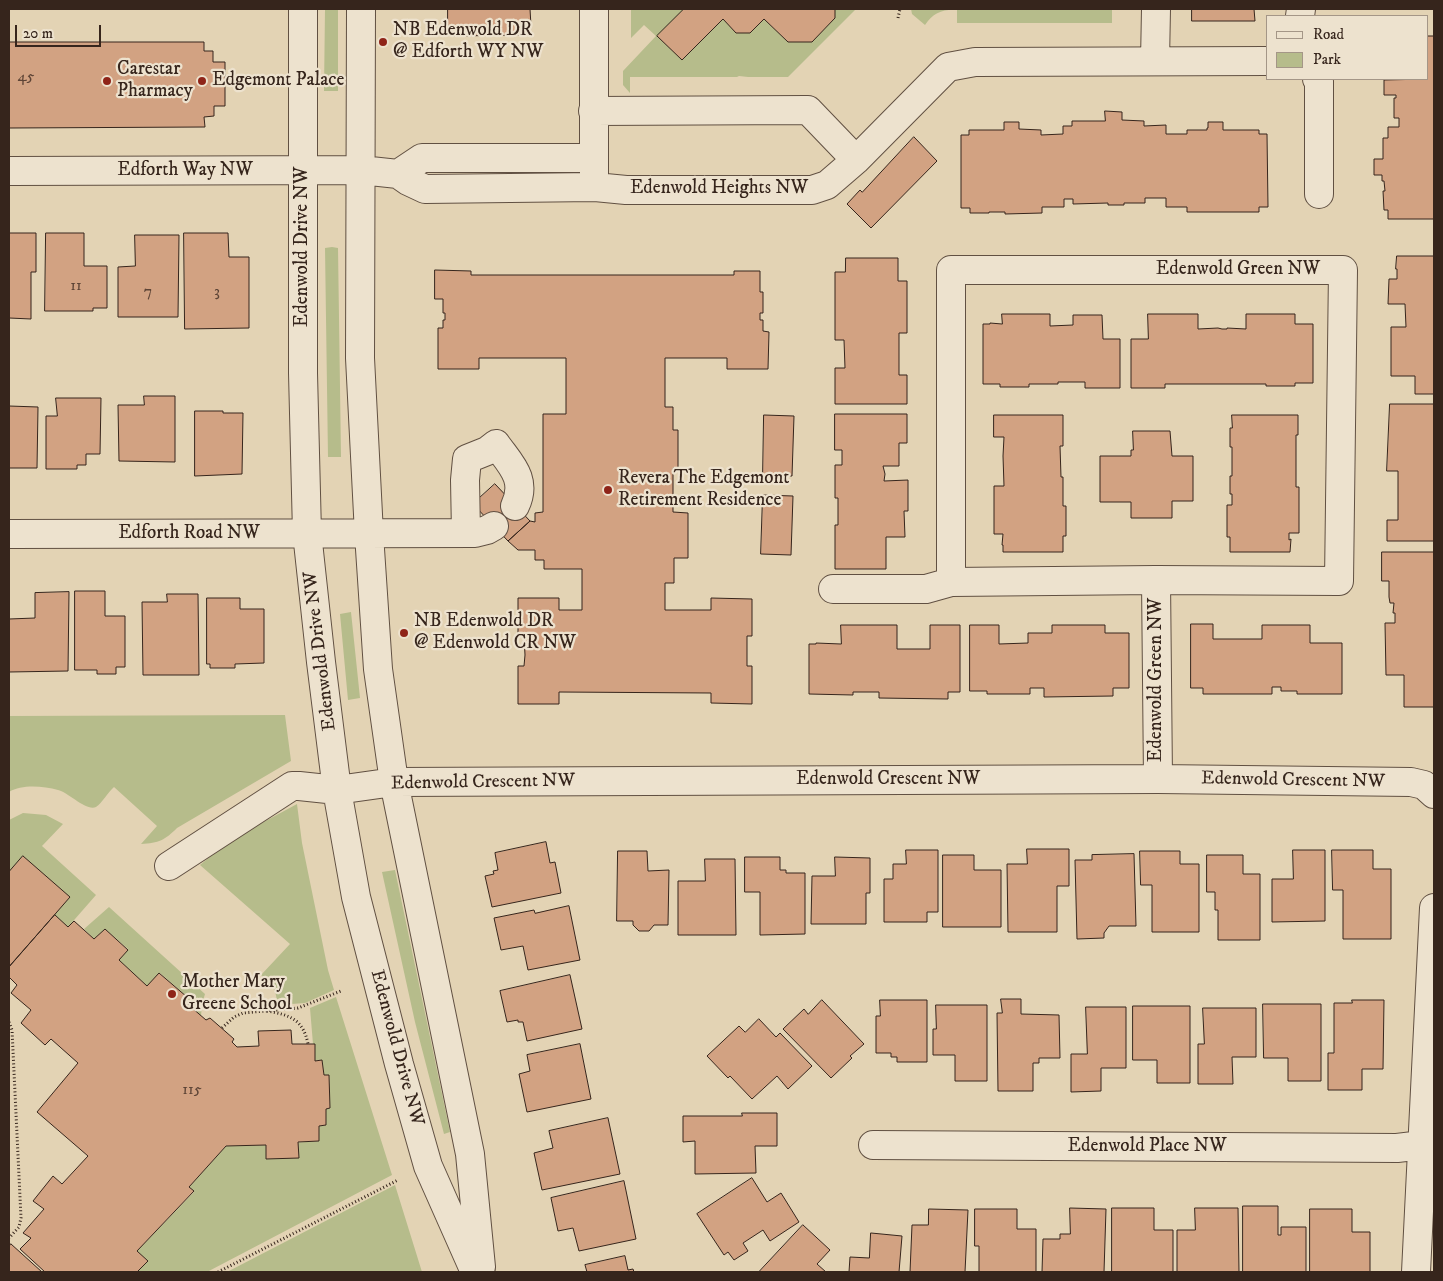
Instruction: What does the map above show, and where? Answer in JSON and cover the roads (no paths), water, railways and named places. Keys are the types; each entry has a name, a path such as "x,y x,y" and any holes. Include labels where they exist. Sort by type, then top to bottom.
{"street":[{"name":"Edenwold Drive NW","path":"303,9 303,373 307,533 337,790 356,898 399,1064 428,1166 475,1272"},
{"path":"361,9 360,358 378,669 394,782 470,1154 481,1272"},
{"path":"594,9 593,111 595,187"},
{"path":"1155,61 1156,9"},
{"name":"Edenwold Heights NW","path":"361,170 398,174 408,181 425,188 595,187 626,190 812,190 827,185 856,160 948,67 975,62 1266,61"},
{"path":"1318,80 1319,194"},
{"path":"593,111 808,110 856,160"},
{"path":"398,174 422,158 594,158"},
{"name":"Edforth Way NW","path":"9,171 361,170"},
{"name":"Edenwold Green NW","path":"833,589 926,589 951,582 1339,581 1343,270 951,270 951,582"},
{"path":"466,533 465,480 467,459 486,451 496,444 519,478 518,498 515,506"},
{"name":"Edforth Road NW","path":"9,534 466,533 487,530 494,526"},
{"name":"Edenwold Green NW","path":"1156,580 1158,779"},
{"name":"Edenwold Crescent NW","path":"169,866 292,786 337,790 394,782 1158,779 1411,782 1424,784 1434,794"},
{"path":"1416,1272 1434,908"},
{"name":"Edenwold Place NW","path":"872,1145 1397,1148 1422,1145"}],"place":[{"name":"NB Edenwold DR @ Edforth WY NW","path":"383,42"},
{"name":"Carestar Pharmacy","path":"107,81"},
{"name":"Edgemont Palace","path":"202,81"},
{"name":"Revera The Edgemont Retirement Residence","path":"608,490"},
{"name":"NB Edenwold DR @ Edenwold CR NW","path":"404,633"},
{"name":"Mother Mary Greene School","path":"172,994"}]}
